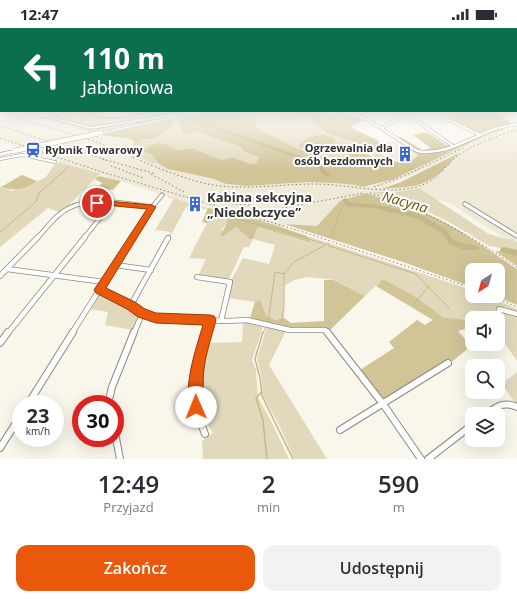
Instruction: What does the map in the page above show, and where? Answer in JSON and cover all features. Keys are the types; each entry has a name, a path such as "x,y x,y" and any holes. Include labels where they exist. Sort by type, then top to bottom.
{"main road":[{"path":"0,154 118,129"}],"street":[{"path":"384,129 417,151 424,153 453,146 495,129"},
{"path":"429,129 453,146"},
{"path":"467,129 480,135"},
{"path":"0,159 22,155 55,162"},
{"path":"34,395 152,207 162,195"},
{"path":"0,276 64,210 73,206 85,204 112,203 152,207"},
{"path":"0,343 112,203"},
{"path":"465,204 517,236"},
{"path":"131,305 168,238"},
{"path":"115,265 151,270"},
{"path":"7,269 104,282"},
{"path":"197,277 230,282 221,321"},
{"path":"99,290 131,305 142,314 156,318 221,321 246,320 290,330 325,330 383,404 421,459"},
{"path":"499,311 499,309 507,310 517,314"},
{"path":"110,395 142,314"},
{"path":"205,434 197,416 195,399 197,368 210,320"},
{"path":"340,430 448,363"},
{"path":"495,407 500,403 509,402 517,407"},
{"path":"0,448 12,429"},
{"path":"428,459 465,430"},
{"path":"118,447 120,459"}],"shaded area":[{"path":"0,129 81,129 101,136 131,139 135,142 133,148 152,163 159,164 179,172 214,179 226,184 246,186 308,182 335,183 363,187 358,190 394,179 487,135 509,129 517,129 517,240 505,239 450,203 435,199 419,187 396,192 374,193 411,205 409,207 366,194 340,201 317,226 284,224 283,228 221,209 191,204 0,142 0,130 3,131","holes":["459,153 437,176 429,181 410,187 383,188"]},
{"path":"80,129 110,129 93,133"},
{"path":"125,129 168,129 159,136 152,139 144,139 133,146 135,142 131,139 99,135"},
{"path":"168,129 195,129 243,147 250,154 259,157 256,163 250,164 233,157 221,160 192,148 146,153 152,155 159,164 152,163 132,154 133,146 144,139 152,139 159,136"},
{"path":"181,129 261,129 288,144 315,155 340,159 349,156 349,152 359,151 382,161 386,157 403,163 414,159 418,155 395,139 401,137 422,150 430,147 413,135 427,132 446,145 450,144 454,146 492,131 506,129 487,135 394,179 363,187 335,183 308,182 246,186 226,184 214,179 168,169 159,164 152,155 144,152 143,150 157,143 165,144 178,150 192,148 221,160 233,157 250,164 256,163 259,157 250,154 242,149 242,147 198,132 185,135"},
{"path":"262,129 321,129 329,134 375,149 386,158 382,161 370,154 349,156 340,160 325,157 321,158 287,144"},
{"path":"321,129 354,129 385,144 375,149 329,134"},
{"path":"470,129 496,129 480,134"},
{"path":"324,134 335,139 336,142 328,146 318,148 299,148 299,145 310,137"},
{"path":"395,139 419,155 407,162 397,163 375,149"},
{"path":"459,153 441,172 426,182 418,185 381,189 401,182"},
{"path":"60,162 100,174 68,206 59,212 48,208 0,247 0,187 12,191 32,184 46,177 54,165"},
{"path":"22,175 37,181 20,189 6,189 1,187"},
{"path":"99,176 121,181 113,190 98,188 102,183 95,179"},
{"path":"419,188 487,233 505,239 513,239 517,242 517,251 489,246 449,222 416,206 371,192 396,192"},
{"path":"366,193 428,214 468,236 517,269 517,305 505,300 505,263 465,263 465,284 403,262 284,224 317,226 340,201"},
{"path":"168,196 208,208 186,207 170,237 168,236 171,232 155,230 174,199 167,197"},
{"path":"208,208 246,216 307,236 311,243 258,227 253,239 250,239 236,227 224,236 220,236 227,223 226,216 218,215 213,217 207,223 202,222"},
{"path":"222,214 226,216 227,223 222,229 224,236 236,227 253,239 249,247 244,247 229,279 198,276 206,259 189,258 207,223 213,217"},
{"path":"258,227 310,243 307,236 465,288 465,303 503,303 517,309 517,313 506,307 500,307 496,311 465,311 465,321 443,317 413,295 383,279 365,296 335,280 307,277 294,280 284,286 284,318 276,320 265,317 260,299 255,302 229,298 231,280 243,258 269,264 275,245 253,239"},
{"path":"495,251 511,252 517,255 517,266"},
{"path":"383,279 413,295 443,317 465,320 465,329 458,331 465,339 465,351 453,361 442,363 383,400 360,370 394,348 389,342 417,320 425,325 433,320 376,286"},
{"path":"324,280 334,280 365,296 329,331 324,328 288,327 250,318 255,302 260,299 266,316 276,320 284,318 291,323 324,321"},
{"path":"100,293 122,302 139,313 132,330 105,325 108,312 91,309"},
{"path":"505,312 517,316 517,361 505,344"},
{"path":"243,322 263,327 252,360 256,370 258,397 289,459 203,459 202,441 213,433 200,411 198,395 206,343 242,342"},
{"path":"267,327 286,331 269,365 327,459 294,459 279,425 263,396 261,375 257,358"},
{"path":"517,372 517,406 505,388 505,382"}],"waterway":[{"name":"Nacyna","path":"219,129 312,162 319,166 327,175"},
{"path":"0,232 36,202 39,193 68,167"},
{"name":"Nacyna","path":"345,200 349,205 373,206 418,216 444,231 451,242 464,247 475,248"},
{"path":"331,237 342,207 348,204"},
{"path":"229,217 285,231 324,244"},
{"path":"328,243 329,246 416,274 449,308"},
{"path":"268,322 275,272 284,274 294,262 327,244"},
{"name":"Nacyna","path":"504,250 517,253"},
{"path":"281,322 284,308 284,275"},
{"path":"415,303 428,287"},
{"path":"263,333 266,327"},
{"path":"262,392 260,378 255,359 263,332"},
{"path":"262,392 293,459"},
{"path":"262,392 256,398 263,420 267,459"}],"railway":[{"path":"10,129 107,160"},
{"path":"56,129 90,140 163,170 208,184 235,187 327,184 378,190 404,189 423,185 435,178 453,160 472,147 487,140 517,130"},
{"path":"0,138 102,172 297,230 465,286"},
{"path":"374,187 404,176 463,148"},
{"path":"102,159 156,174"},
{"path":"111,166 143,178"},
{"path":"151,174 184,192"},
{"path":"242,210 278,209 363,193"},
{"path":"370,193 390,199 446,224 482,244 517,267"},
{"path":"220,203 250,205"},
{"path":"505,302 517,307"}],"place":[{"name":"Rybnik Towarowy","path":"33,150"},
{"name":"Ogrzewalnia dla osób bezdomnych","path":"405,154"},
{"name":"Kabina sekcyjna „Niedobczyce”","path":"195,204"}],"route":[{"path":"97,203 152,207 99,290 104,291 140,310 142,314 156,318 210,320 197,368 195,399 196,407"}]}
